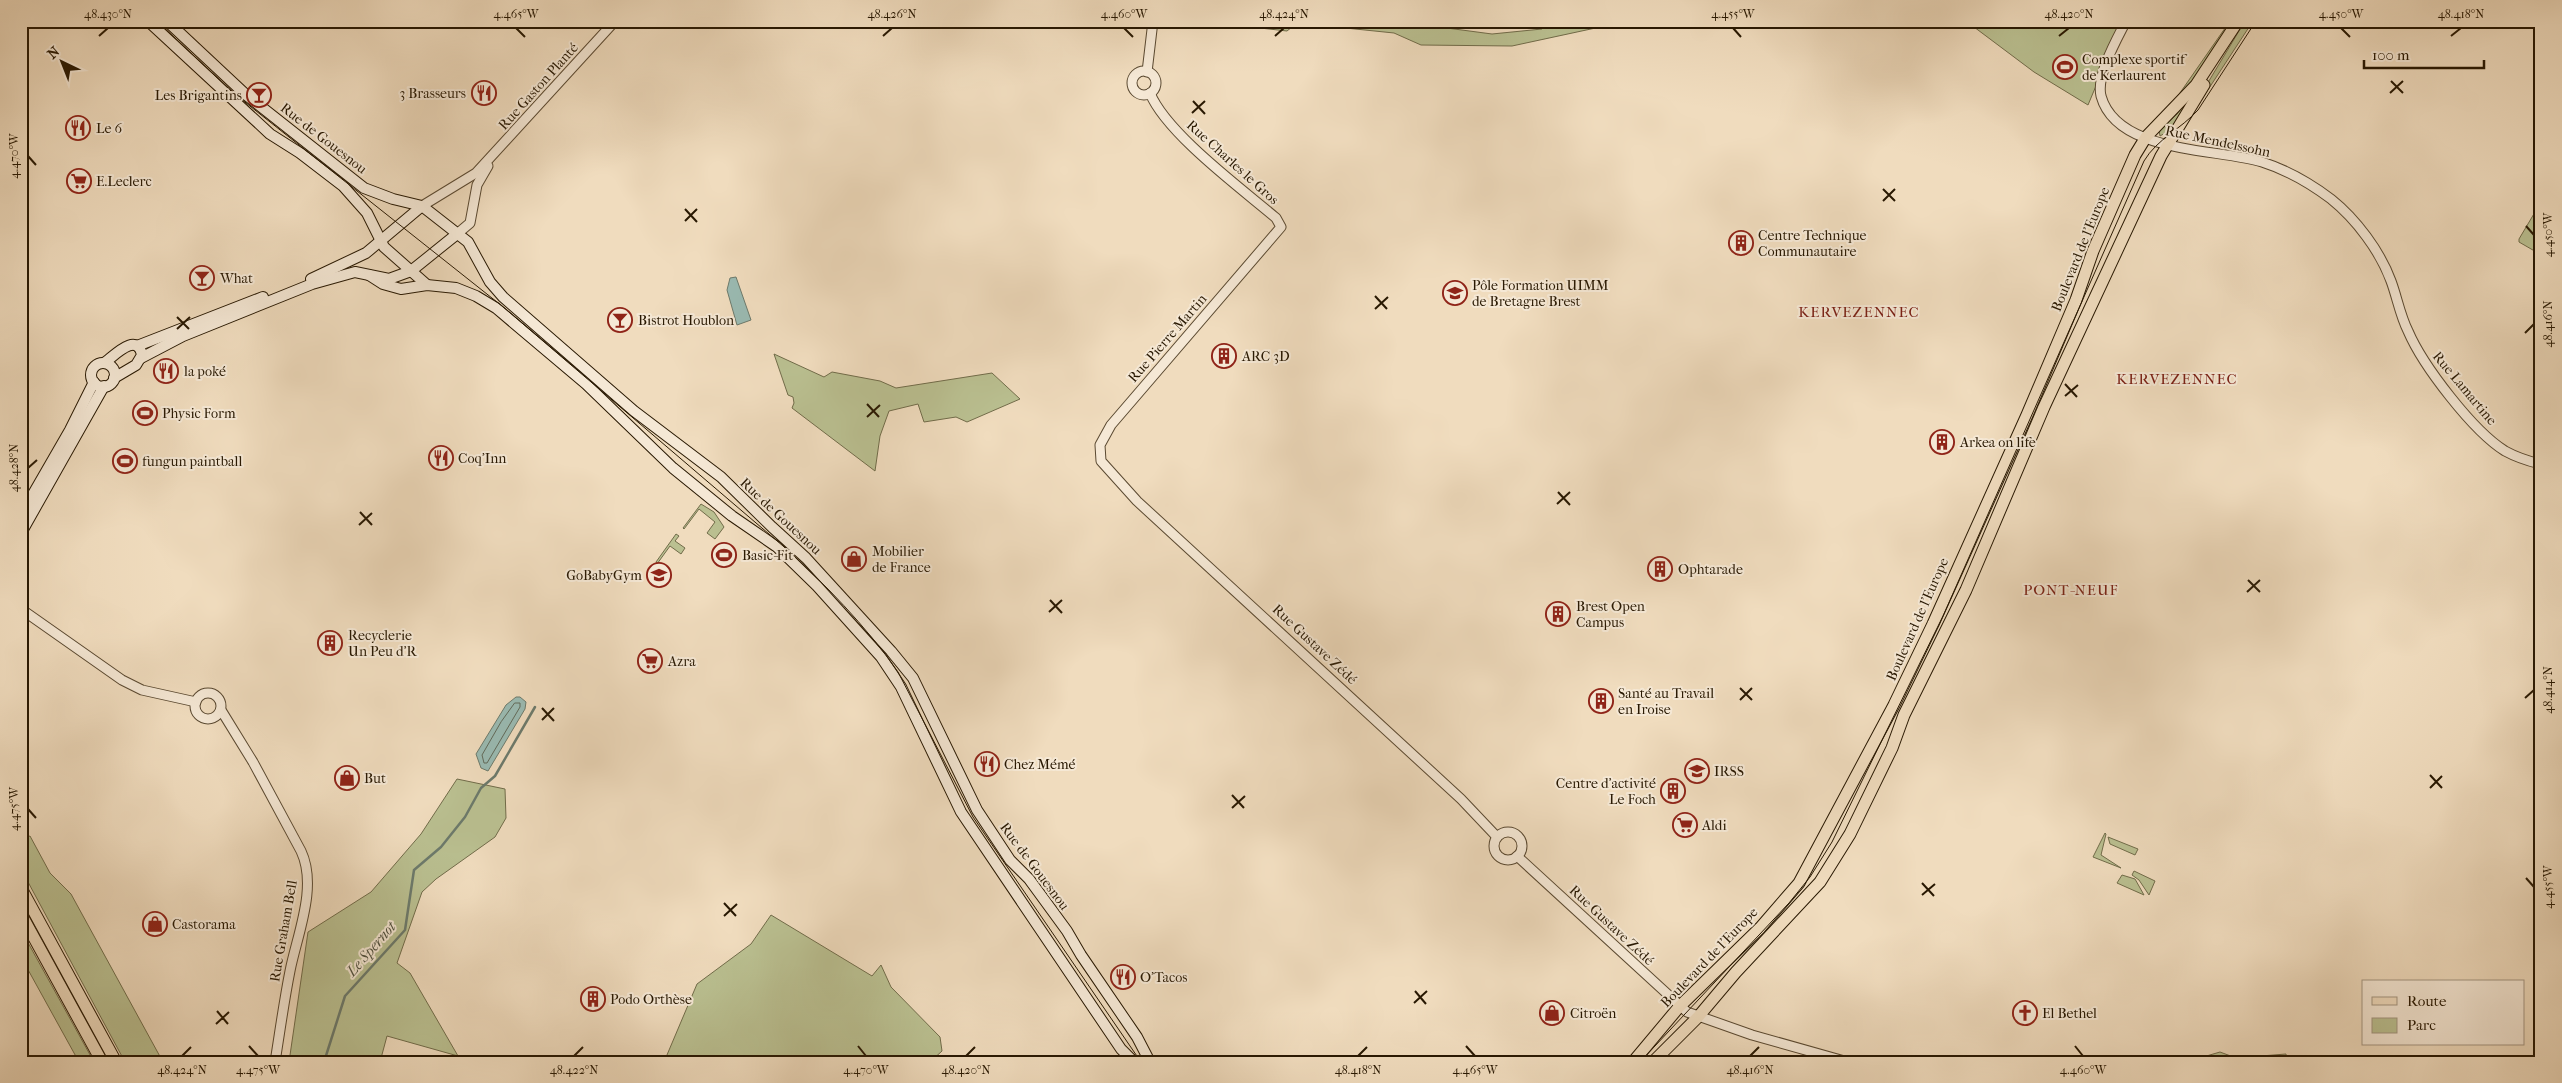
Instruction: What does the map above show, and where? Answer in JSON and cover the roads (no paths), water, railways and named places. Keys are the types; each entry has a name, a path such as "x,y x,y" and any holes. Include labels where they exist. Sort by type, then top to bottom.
{"main road":[{"name":"Rue de Gouesnou","path":"148,21 264,129 300,152 342,186 367,213 380,242 427,285 467,291 502,313 586,384 673,468 707,497 777,547 817,586 881,657 901,687 961,812 1121,1049 1134,1062"},
{"name":"Rue de Gouesnou","path":"167,21 226,77 364,188 393,199 422,206 458,234 469,244 490,282 503,297 627,405 721,477 806,558 891,651 913,678 977,810 1010,860 1029,879 1067,931 1081,955 1137,1037 1150,1062"},
{"name":"Boulevard de l'Europe","path":"1653,1062 1689,1012 1799,883 1894,705 1933,624 2027,415 2076,300 2093,251 2135,154 2146,138 2196,85 2238,21"},
{"name":"Boulevard de l'Europe","path":"1633,1062 1736,972 1820,882 1850,834 1892,748 1904,715 1966,590 2044,407 2160,156 2169,146 2243,21"},
{"name":"Rue Gaston Planté","path":"137,346 351,262 380,242 422,206"},
{"path":"141,358 141,353 137,346 127,345 104,363 97,364 92,369 91,376 94,382 104,386 111,384 114,378 133,366 141,358 183,336 218,324 312,284 355,272 389,279 412,271 458,234"},
{"path":"369,275 374,280 396,288 406,289 427,285"},
{"path":"120,352 123,363 133,366"},
{"path":"104,363 112,367 114,378"},
{"path":"21,515 70,430 94,382"},
{"path":"21,533 104,386"},
{"path":"21,888 116,1062"},
{"path":"21,914 102,1062"}],"street":[{"name":"Rue Gaston Planté","path":"422,206 439,194 471,178 616,21"},
{"path":"1147,72 1153,21"},
{"name":"Rue Mendelssohn","path":"2126,21 2105,66 2101,96 2112,114 2127,129 2146,138 2169,146 2260,162 2289,173 2315,186 2334,201 2360,229 2385,267 2398,302"},
{"path":"1140,72 1147,72 1155,80 1154,87 1150,93 1138,94 1132,85 1135,76 1140,72"},
{"name":"Rue Charles le Gros","path":"1150,93 1168,121 1213,164 1276,218 1281,227"},
{"name":"Rue Gaston Planté","path":"458,234 470,223 477,185 501,147"},
{"name":"Rue Pierre Martin","path":"1112,474 1101,461 1099,454 1104,436 1111,425 1281,227"},
{"name":"Rue Lamartine","path":"2398,302 2407,331 2422,358 2480,430 2505,451 2541,463"},
{"path":"2541,463 2541,470"},
{"name":"Rue Gustave Zédé","path":"1112,474 1162,524 1461,799 1497,837"},
{"path":"21,609 122,680 142,690 196,702"},
{"path":"211,719 221,710 221,702 212,694 200,696 196,702 198,714 235,733"},
{"name":"Rue Graham Bell","path":"221,710 297,844 306,866 306,898 285,995 276,1062"},
{"path":"1508,832 1518,838 1521,849 1517,856 1505,860 1497,855 1494,848 1497,837 1508,832"},
{"name":"Rue Gustave Zédé","path":"1517,856 1689,1012"},
{"path":"1689,1012 1848,1062"}],"water":[{"path":"736,277 751,320 737,325 727,290 730,278"},
{"path":"516,697 520,697 526,702 525,709 488,771 481,768 476,754 506,705"}],"waterway":[{"name":"Le Spernot","path":"324,1062 345,996 405,930 414,870 441,847 465,817 481,788 495,776 535,707"}],"tram line":[{"path":"157,21 231,91 502,306 783,546 844,606 898,672 973,817 1141,1062"},
{"path":"1640,1062 1789,903 1810,877 1832,842 1943,616 2144,161 2162,140 2198,110 2256,21"}],"place":[{"name":"Complexe sportif de Kerlaurent","path":"2065,67"},
{"name":"3 Brasseurs","path":"484,93"},
{"name":"Les Brigantins","path":"259,95"},
{"name":"Le 6","path":"78,128"},
{"name":"E.Leclerc","path":"79,181"},
{"name":"Centre Technique Communautaire","path":"1741,243"},
{"name":"What","path":"202,278"},
{"name":"Pôle Formation UIMM de Bretagne Brest","path":"1455,293"},
{"name":"Bistrot Houblon","path":"620,320"},
{"name":"ARC 3D","path":"1224,356"},
{"name":"la poké","path":"166,371"},
{"name":"Physic Form","path":"145,413"},
{"name":"Arkea on life","path":"1942,442"},
{"name":"Coq'Inn","path":"441,458"},
{"name":"fungun paintball","path":"125,461"},
{"name":"Basic-Fit","path":"724,555"},
{"name":"Mobilier de France","path":"854,559"},
{"name":"Ophtarade","path":"1660,569"},
{"name":"GoBabyGym","path":"659,575"},
{"name":"Brest Open Campus","path":"1558,614"},
{"name":"Recyclerie Un Peu d'R","path":"330,643"},
{"name":"Azra","path":"650,661"},
{"name":"Santé au Travail en Iroise","path":"1601,701"},
{"name":"Chez Mémé","path":"987,764"},
{"name":"IRSS","path":"1697,771"},
{"name":"But","path":"347,778"},
{"name":"Centre d'activité Le Foch","path":"1673,791"},
{"name":"Aldi","path":"1685,825"},
{"name":"Castorama","path":"155,924"},
{"name":"O'Tacos","path":"1123,977"},
{"name":"Podo Orthèse","path":"593,999"},
{"name":"Citroën","path":"1552,1013"},
{"name":"El Bethel","path":"2025,1013"}],"district":[{"name":"KERVEZENNEC","path":"1859,312"},
{"name":"KERVEZENNEC","path":"2177,379"},
{"name":"PONT-NEUF","path":"2071,590"}]}
